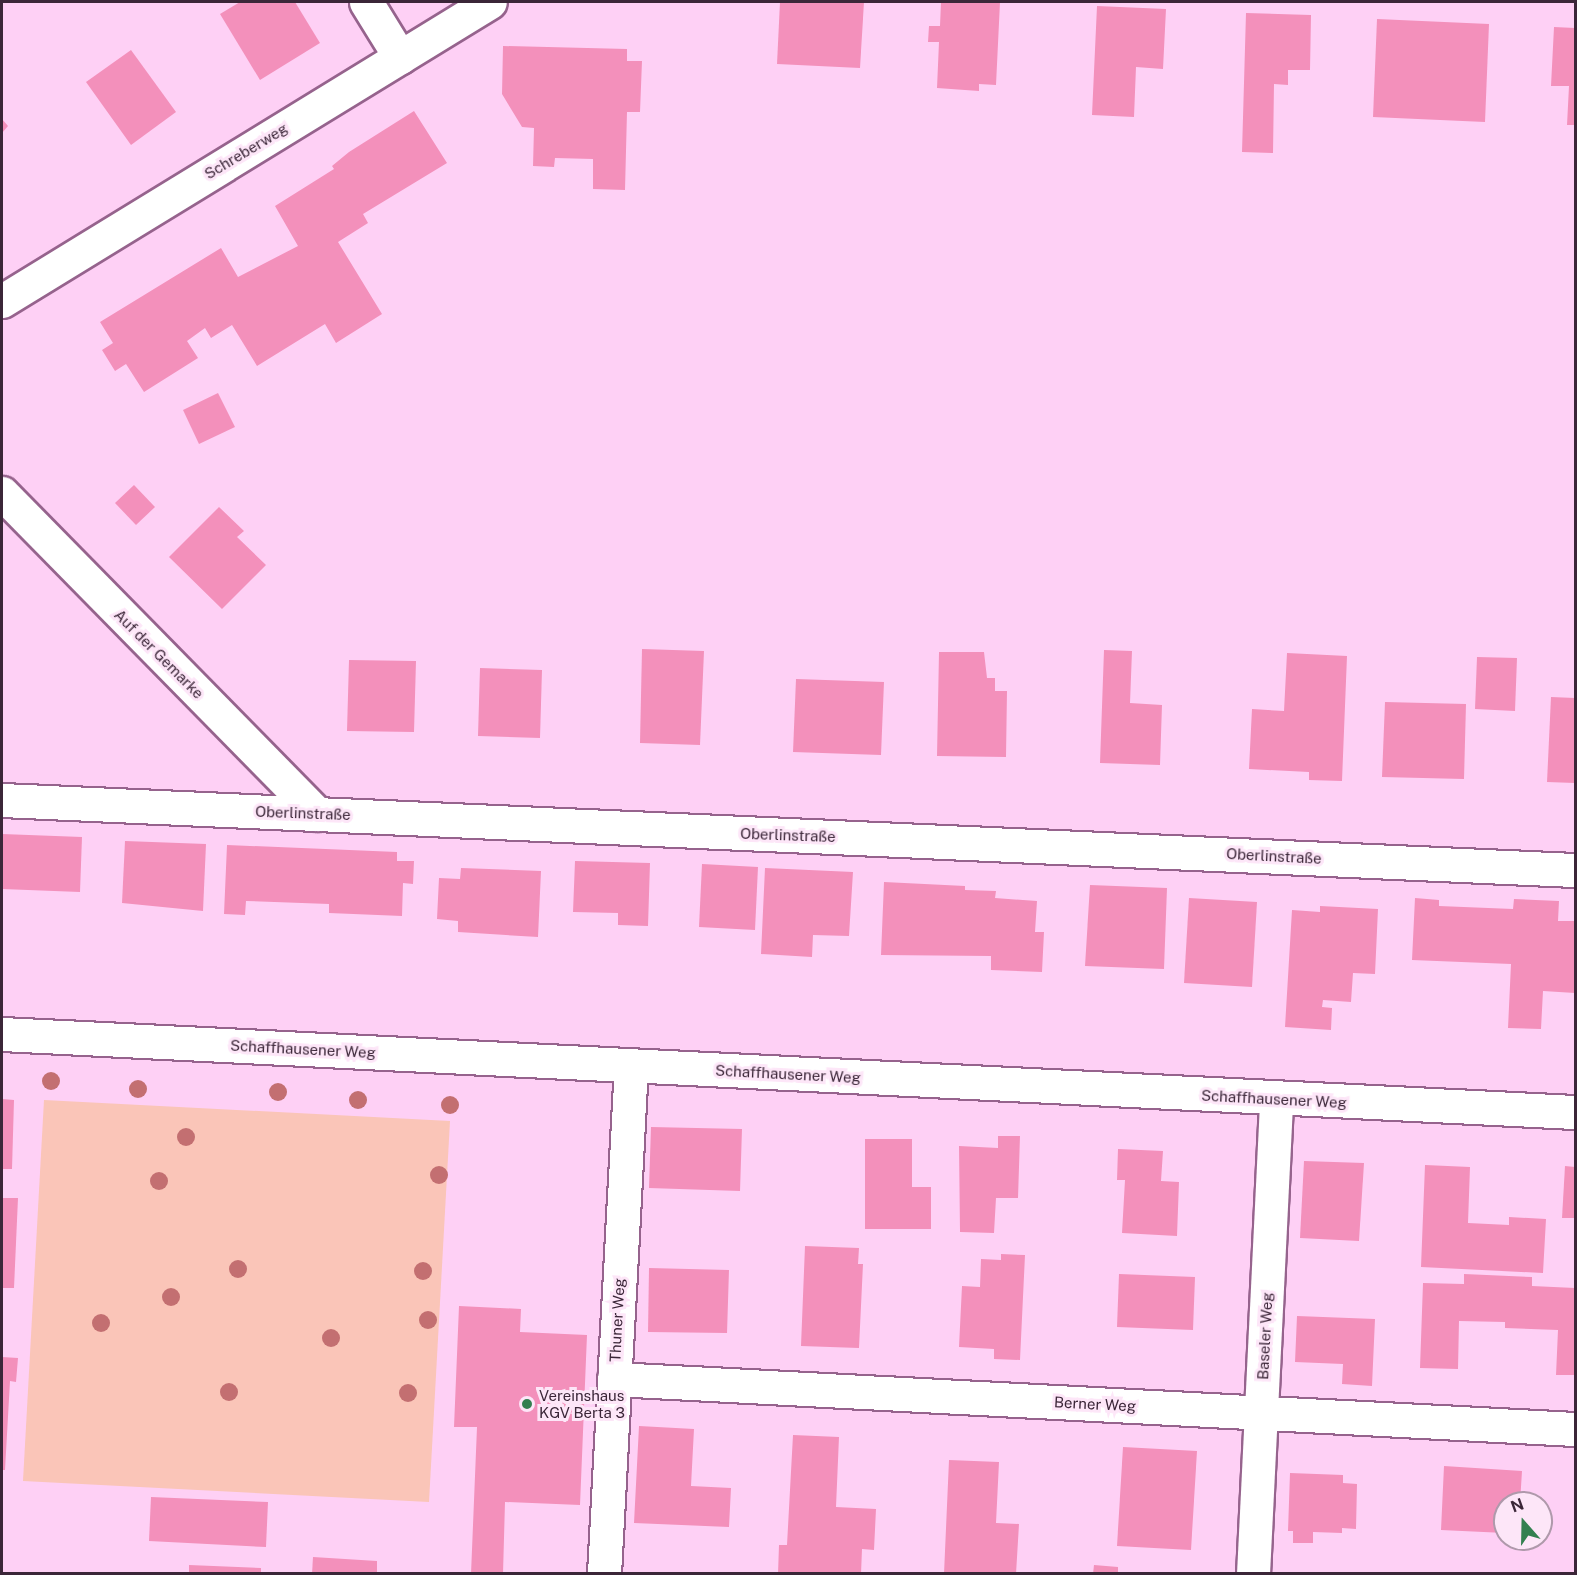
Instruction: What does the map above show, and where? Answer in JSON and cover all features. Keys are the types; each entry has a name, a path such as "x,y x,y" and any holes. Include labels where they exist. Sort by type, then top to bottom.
{"street":[{"path":"366,2 400,57"},
{"name":"Schreberweg","path":"2,301 490,2"},
{"name":"Auf der Gemarke","path":"2,494 318,814"},
{"name":"Oberlinstraße","path":"2,800 1575,870"},
{"name":"Schaffhausener Weg","path":"2,1034 1276,1099 1575,1112"},
{"name":"Thuner Weg","path":"604,1574 631,1066"},
{"name":"Baseler Weg","path":"1253,1574 1276,1099"},
{"name":"Berner Weg","path":"614,1379 1575,1429"}],"shaded area":[{"path":"44,1100 450,1121 429,1502 23,1481"}],"building":[{"path":"240,2 295,2 320,43 260,80 220,14"},
{"path":"780,2 864,2 860,68 777,64"},
{"path":"941,2 1000,2 996,85 979,84 979,91 937,88 939,42 928,42 929,26 940,26"},
{"path":"1097,6 1166,9 1163,69 1136,67 1134,117 1092,115"},
{"path":"1246,13 1311,15 1310,70 1288,70 1288,85 1274,84 1273,153 1242,152"},
{"path":"1377,19 1489,24 1485,122 1373,117"},
{"path":"1554,27 1575,28 1575,125 1567,125 1569,86 1551,86"},
{"path":"503,46 627,49 627,61 642,61 640,112 627,112 625,190 593,189 593,159 555,158 554,167 533,166 534,128 522,127 502,94"},
{"path":"131,50 176,112 131,145 86,82"},
{"path":"414,111 447,163 363,214 368,223 338,242 382,314 336,343 325,324 257,366 232,325 211,338 205,328 187,341 198,358 144,392 126,364 115,371 102,350 113,343 100,322 221,248 238,277 298,246 275,206 334,169 332,166 349,152"},
{"path":"2,119 8,126 2,133"},
{"path":"218,393 235,427 199,444 183,410"},
{"path":"134,485 155,507 136,525 115,503"},
{"path":"219,507 244,531 237,537 266,565 222,609 169,557"},
{"path":"642,649 704,651 700,745 640,743"},
{"path":"1104,650 1132,651 1130,703 1162,705 1160,765 1100,763"},
{"path":"939,652 984,652 987,678 995,678 995,691 1007,691 1006,757 937,756"},
{"path":"1287,653 1347,656 1342,781 1309,780 1309,772 1249,769 1252,709 1284,711"},
{"path":"1477,657 1517,658 1515,711 1475,709"},
{"path":"349,660 416,661 414,732 347,731"},
{"path":"480,668 542,670 540,738 478,736"},
{"path":"796,679 884,682 881,755 793,752"},
{"path":"1551,697 1575,698 1575,783 1547,782"},
{"path":"1385,702 1466,704 1464,779 1382,777"},
{"path":"2,834 82,837 80,892 2,889"},
{"path":"125,841 206,844 203,911 122,903"},
{"path":"227,845 397,852 397,861 414,861 413,884 403,883 402,916 329,913 329,904 246,901 245,915 224,914"},
{"path":"575,861 650,863 648,926 618,925 618,913 573,912"},
{"path":"702,864 758,867 755,930 699,927"},
{"path":"461,868 541,871 538,937 458,932 458,921 437,919 439,878 460,879"},
{"path":"765,868 853,872 849,936 813,935 812,957 761,954"},
{"path":"884,882 965,886 965,890 996,891 995,898 1037,901 1035,932 1044,932 1042,972 991,970 991,956 881,955"},
{"path":"1090,885 1167,888 1164,969 1085,966"},
{"path":"1189,898 1257,902 1252,987 1184,983"},
{"path":"1415,898 1439,900 1439,906 1513,909 1514,899 1559,901 1558,921 1575,921 1575,993 1543,991 1541,1029 1508,1028 1511,964 1412,960"},
{"path":"1320,906 1378,909 1375,974 1353,973 1351,1002 1323,1000 1322,1007 1332,1008 1331,1030 1285,1027 1292,910 1320,912"},
{"path":"2,1099 14,1100 12,1169 2,1169"},
{"path":"651,1127 742,1129 740,1191 649,1188"},
{"path":"998,1136 1020,1136 1018,1198 996,1198 994,1233 960,1232 959,1146 998,1148"},
{"path":"865,1139 912,1139 912,1187 931,1187 931,1229 865,1229"},
{"path":"1118,1149 1163,1151 1161,1181 1179,1182 1177,1236 1122,1233 1125,1180 1117,1180"},
{"path":"1304,1161 1364,1163 1359,1241 1300,1238"},
{"path":"1425,1165 1470,1167 1468,1223 1509,1225 1509,1217 1546,1219 1543,1273 1421,1267"},
{"path":"1565,1166 1575,1167 1575,1218 1562,1218"},
{"path":"2,1198 18,1198 14,1288 2,1288"},
{"path":"805,1246 859,1248 858,1264 863,1264 859,1348 801,1346"},
{"path":"1001,1254 1025,1255 1020,1360 994,1359 994,1349 959,1347 962,1286 980,1287 981,1259 1001,1260"},
{"path":"649,1268 729,1270 727,1333 648,1332"},
{"path":"1119,1274 1195,1277 1193,1330 1117,1327"},
{"path":"1464,1274 1532,1277 1532,1286 1575,1288 1575,1375 1556,1375 1558,1330 1505,1328 1505,1322 1459,1321 1458,1369 1420,1368 1423,1283 1464,1284"},
{"path":"459,1306 521,1309 520,1332 587,1335 580,1505 505,1502 503,1574 471,1574 477,1427 454,1427"},
{"path":"1297,1316 1375,1319 1372,1386 1342,1384 1343,1364 1295,1362"},
{"path":"2,1357 18,1358 16,1382 10,1381 5,1470 2,1470"},
{"path":"639,1426 694,1429 691,1486 731,1488 729,1527 634,1523"},
{"path":"793,1435 839,1437 836,1507 876,1509 874,1550 862,1549 861,1574 778,1574 779,1545 787,1545"},
{"path":"1123,1447 1197,1451 1191,1550 1117,1546"},
{"path":"949,1460 999,1462 996,1523 1019,1524 1016,1574 944,1574"},
{"path":"1444,1466 1522,1471 1521,1491 1493,1491 1493,1532 1441,1530"},
{"path":"1290,1473 1343,1475 1343,1483 1357,1484 1356,1529 1342,1528 1342,1533 1313,1532 1313,1543 1293,1543 1293,1531 1288,1531"},
{"path":"151,1497 268,1502 266,1547 149,1541"},
{"path":"313,1557 377,1561 377,1574 312,1574"},
{"path":"189,1565 261,1568 261,1574 189,1574"},
{"path":"1094,1565 1118,1567 1118,1574 1093,1574"}],"place":[{"name":"Vereinshaus KGV Berta 3","path":"527,1404"}]}
